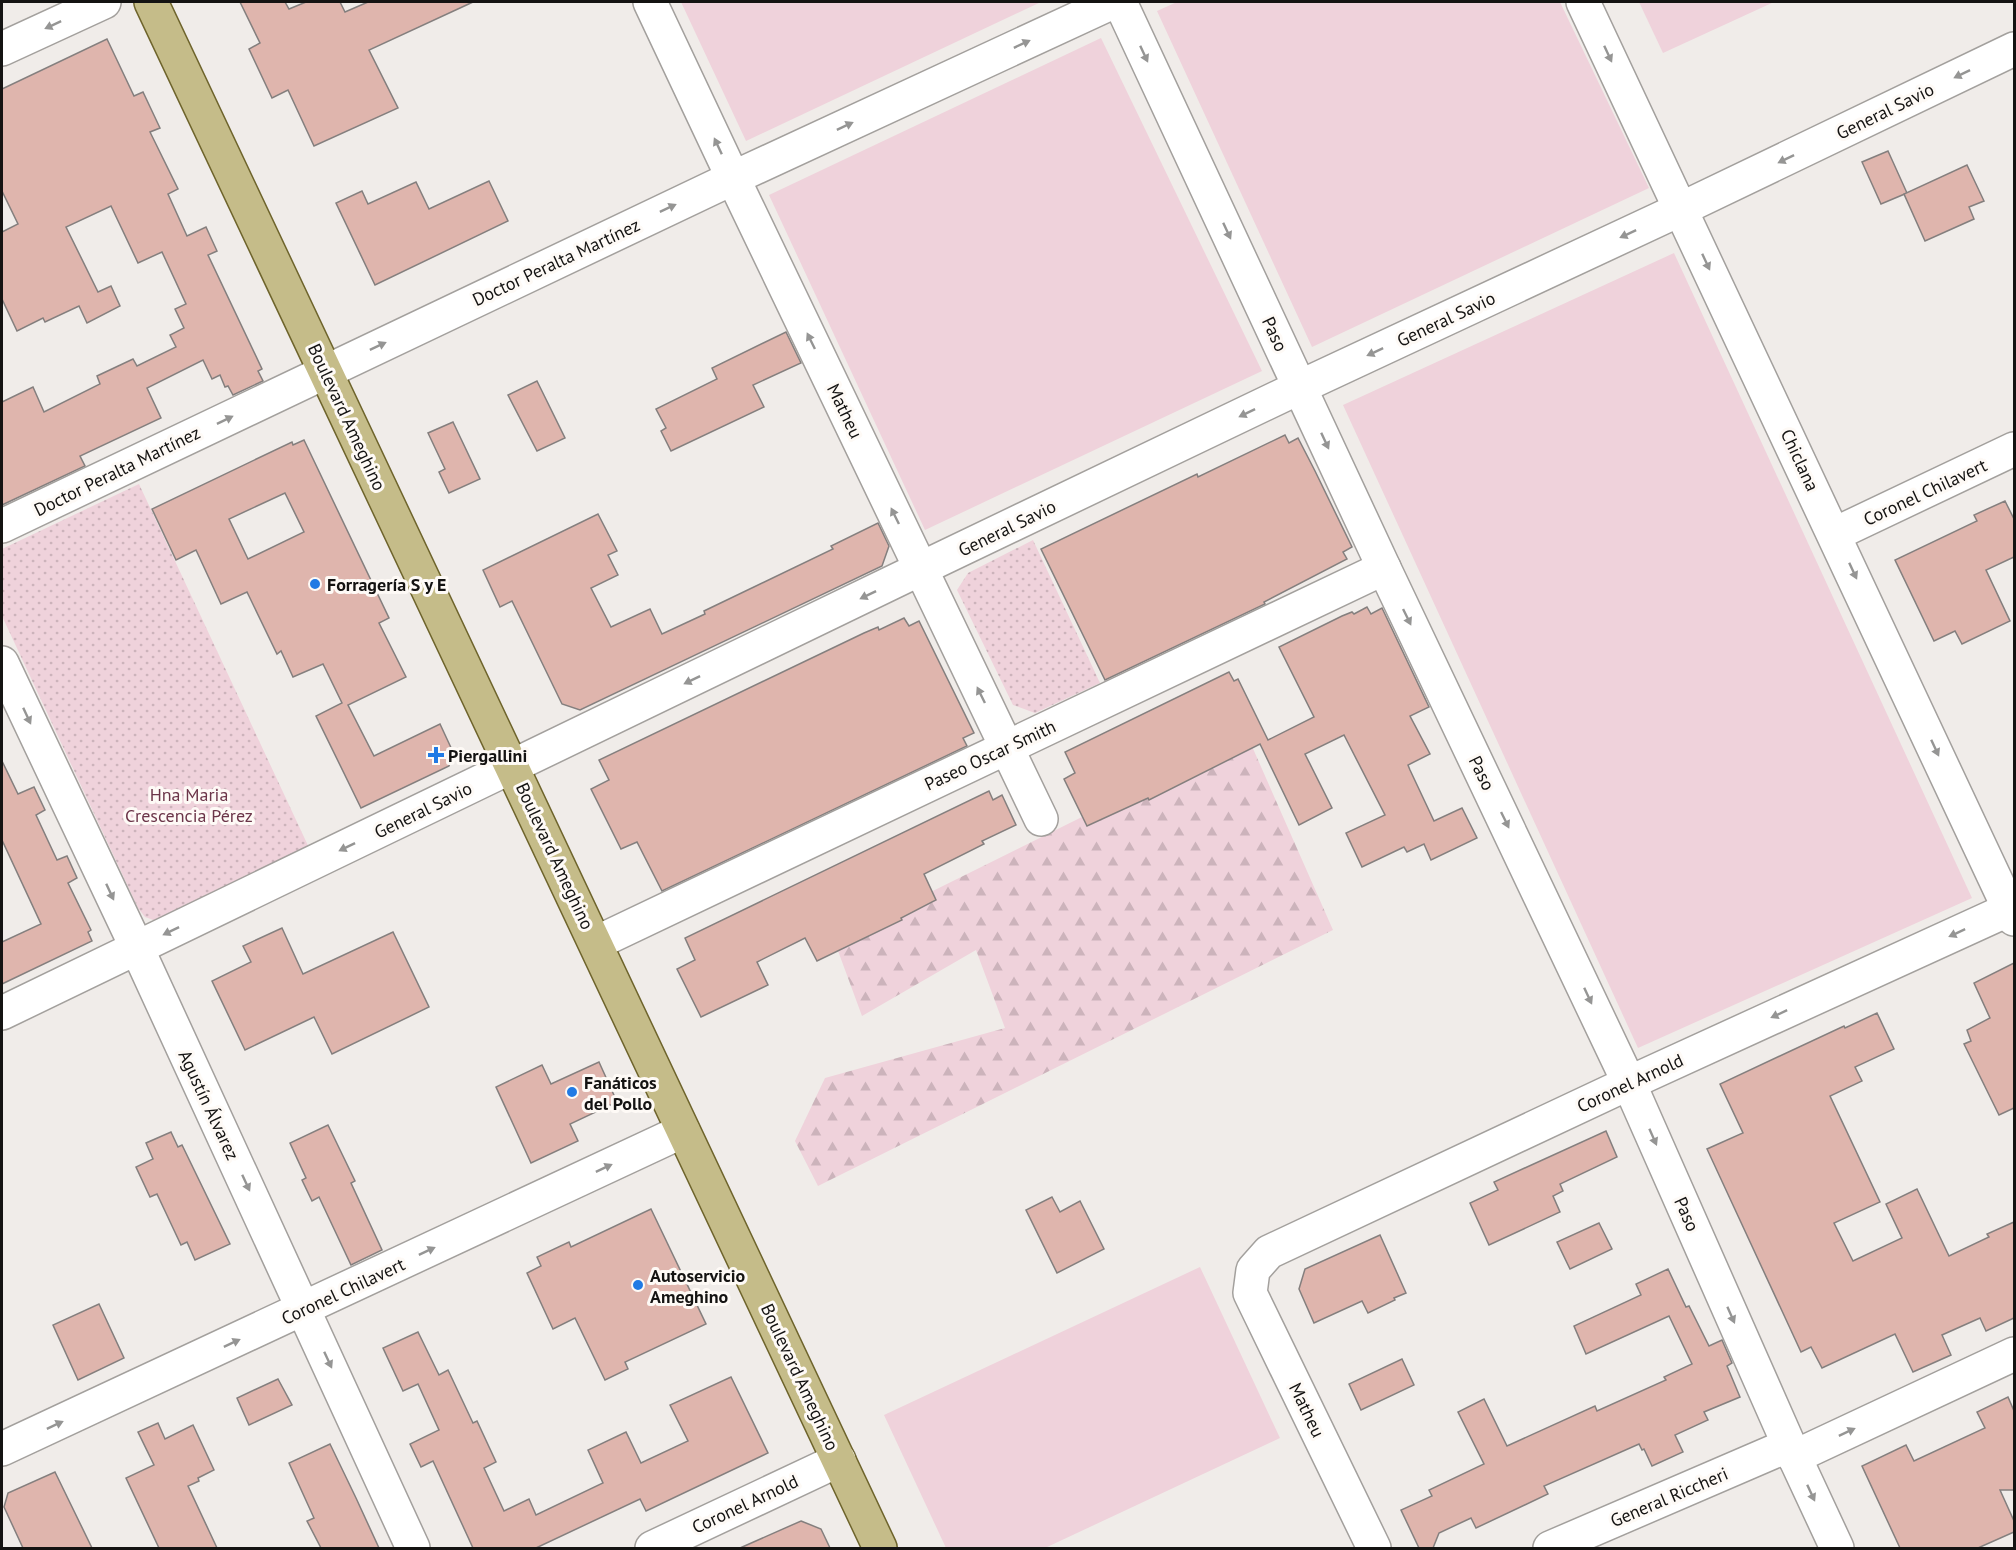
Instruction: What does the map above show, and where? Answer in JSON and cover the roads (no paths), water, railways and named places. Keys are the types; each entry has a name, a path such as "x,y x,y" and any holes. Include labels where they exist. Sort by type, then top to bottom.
{"main road":[{"name":"Boulevard Ameghino","path":"152,2 880,1548"}],"street":[{"path":"2,49 104,2"},
{"name":"Matheu","path":"650,2 1041,819"},
{"name":"Doctor Peralta Martínez","path":"2,526 733,178 1113,2"},
{"name":"Paso","path":"1120,2 1384,568 1629,1083 1791,1451 1837,1548"},
{"name":"Chiclana","path":"1583,2 2013,911"},
{"name":"General Savio","path":"2,1013 920,569 1300,387 1681,209 2014,48"},
{"name":"Coronel Chilavert","path":"1835,534 2014,449"},
{"name":"Paseo Oscar Smith","path":"596,943 1384,568"},
{"name":"Agustín Álvarez","path":"2,663 414,1548"},
{"name":"Coronel Arnold","path":"1253,1270 1269,1252 1629,1083 2013,911"},
{"name":"Coronel Chilavert","path":"2,1449 683,1131"},
{"name":"Matheu","path":"1253,1270 1250,1293 1374,1548"},
{"name":"General Riccheri","path":"1550,1548 1791,1451 2014,1354"},
{"name":"Coronel Arnold","path":"652,1548 839,1460"}],"place":[{"name":"Forragería S y E","path":"315,584"},
{"name":"Piergallini","path":"436,755"},
{"name":"Fanáticos del Pollo","path":"572,1092"},
{"name":"Autoservicio Ameghino","path":"638,1285"}],"park label":[{"name":"Hna Maria Crescencia Pérez","path":"189,804"}]}
